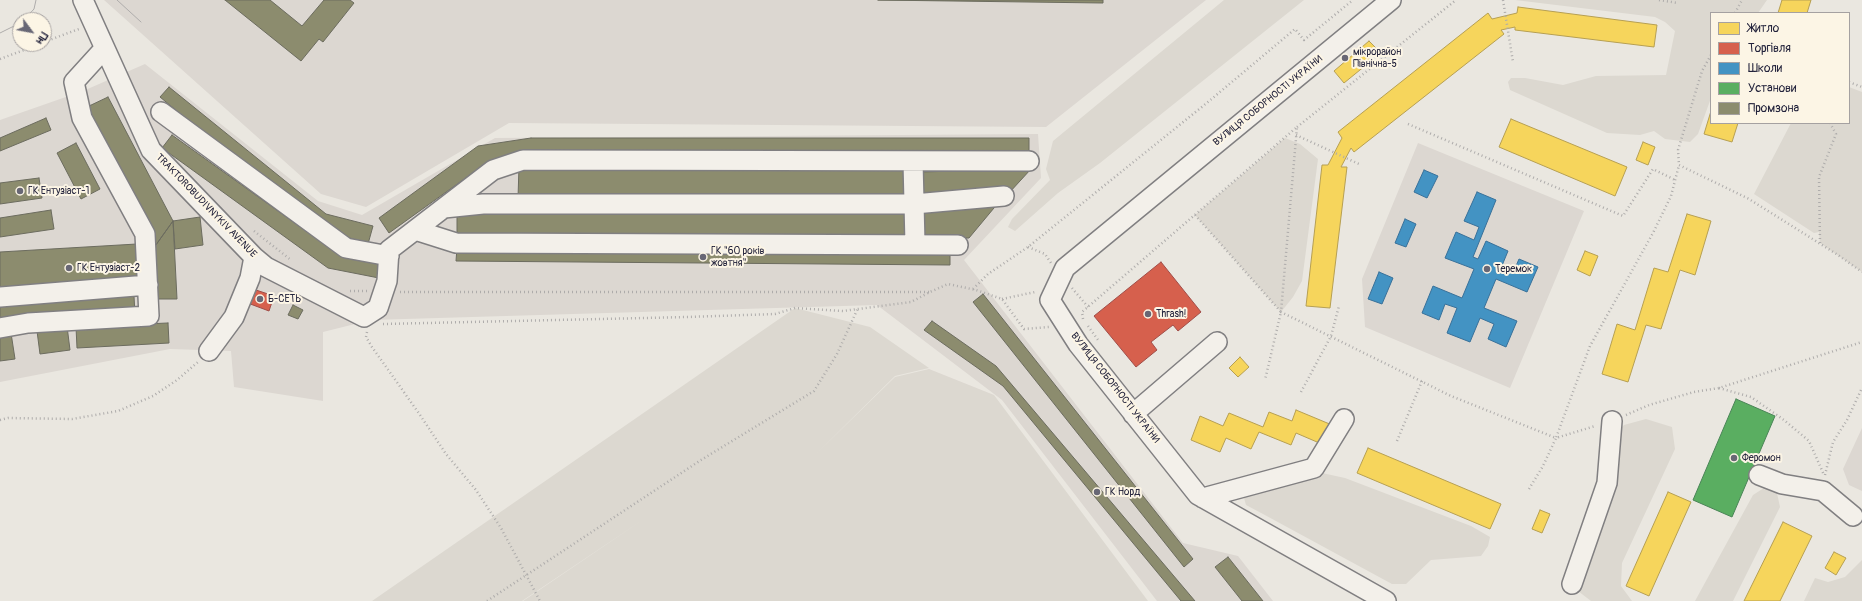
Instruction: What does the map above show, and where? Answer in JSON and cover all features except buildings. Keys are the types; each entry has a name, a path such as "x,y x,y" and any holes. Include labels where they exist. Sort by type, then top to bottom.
{"street":[{"name":"ВУЛИЦЯ СОБОРНОСТІ УКРАЇНИ","path":"1386,601 1198,495 1078,344 1050,300 1065,268 1391,0"},
{"name":"TRAKTOROBUDIVNYKIV AVENUE","path":"88,12 151,150 266,267 369,319"},
{"path":"0,328 28,323 149,316 145,234 82,118 74,82 104,49"},
{"path":"161,112 346,248 389,256"},
{"path":"369,319 378,308 388,282 389,250 493,170 523,160 1029,161"},
{"path":"913,161 914,244"},
{"path":"444,208 483,204 914,204 1004,196"},
{"path":"415,230 456,243 958,245"},
{"path":"209,351 234,317 250,278 254,256"},
{"path":"0,297 148,285"},
{"path":"1133,414 1217,342"},
{"path":"1203,498 1314,468 1344,419"},
{"path":"1572,584 1608,483 1612,421"},
{"path":"1759,475 1782,484 1823,491 1853,516"}],"path":[{"path":"973,289 988,274 1028,247 1208,102 1295,29 1304,40 1354,0"},
{"path":"1100,343 1082,318 1082,312 1297,127 1456,0"},
{"path":"1503,0 1513,62"},
{"path":"1659,0 1678,3"},
{"path":"1736,12 1742,0"},
{"path":"52,37 88,12"},
{"path":"0,59 19,52"},
{"path":"1529,489 1556,438 1590,346 1654,233 1671,196 1680,165 1678,150 1702,71 1710,57"},
{"path":"1850,82 1862,87"},
{"path":"1408,124 1623,216 1653,169 1675,180"},
{"path":"1820,243 1819,177 1836,134 1831,124"},
{"path":"1265,380 1281,312 1297,127"},
{"path":"1296,136 1359,164"},
{"path":"1680,165 1749,199 1820,243 1862,272"},
{"path":"1195,215 1281,312 1451,396 1556,438 1612,421 1649,405 1694,392 1719,388 1862,342"},
{"path":"251,229 294,262"},
{"path":"540,601 501,528 476,490 446,454 372,347 366,337 369,319 385,325 775,314 796,308 843,311 911,302 948,284 973,289 1002,299 1055,288"},
{"path":"346,291 930,292"},
{"path":"1002,299 1024,329 1066,325"},
{"path":"1301,392 1331,336 1339,306"},
{"path":"487,601 701,460 814,391 837,354 858,308"},
{"path":"0,420 8,418 72,419 118,411 153,396 177,380 209,351"},
{"path":"1397,441 1422,381"},
{"path":"1719,388 1751,397 1784,420 1809,441 1824,477 1833,442 1847,420 1862,388"}],"shaded area":[{"path":"104,0 1206,0 1046,127 509,123 366,207 321,194"},
{"path":"1224,0 1304,0 1100,163 1058,193 1015,231 1008,227 1012,219 1050,180 1046,169 1053,141"},
{"path":"1515,0 1767,0 1759,12 1710,12 1710,101 1698,134 1690,142 1665,139 1654,131 1640,135 1607,133 1510,90 1508,82 1511,78 1525,78 1563,85 1596,76 1666,75 1675,31 1665,22 1655,17"},
{"path":"145,64 318,201 362,215 495,138 1038,134 1041,178 964,260 1183,543 1238,556 1273,601 1157,601 1002,400 877,305 371,320 323,332 323,401 234,387 231,351 170,349 0,382 0,120 83,91"},
{"path":"1850,87 1862,92 1862,272 1820,243 1819,232 1814,233 1754,194 1790,124 1850,124"},
{"path":"1285,138 1300,144 1318,159 1302,281 1293,297 1281,312 1195,215"},
{"path":"1418,143 1584,211 1510,388 1365,327 1362,279"},
{"path":"795,308 870,327 929,368 895,376 815,455 895,377 929,369 994,395 1148,601 523,601 644,519 522,601 372,601"},
{"path":"1646,419 1672,427 1675,449 1622,563 1621,586 1632,601 1591,601 1578,591 1618,431 1624,425"},
{"path":"1862,428 1862,491 1849,485 1843,469"},
{"path":"1322,473 1345,478 1471,526 1490,537 1488,546 1481,556 1431,560 1406,584 1392,584 1246,505 1244,498 1253,492"},
{"path":"1767,486 1777,493 1780,507 1733,601 1695,601 1753,495"},
{"path":"1862,560 1862,601 1804,601 1815,578 1828,582 1845,577"}],"tram line":[{"path":"31,12 34,9 36,0"},
{"path":"117,0 141,22"},
{"path":"0,33 12,27"}],"place":[{"name":"мікрорайон Північна-5","path":"1345,58"},
{"name":"ГК Ентузіаст-1","path":"20,191"},
{"name":"ГК \"60 років жовтня\"","path":"703,257"},
{"name":"ГК Ентузіаст-2","path":"69,268"},
{"name":"Теремок","path":"1487,269"},
{"name":"Б-СЕТЬ","path":"260,299"},
{"name":"Thrash!","path":"1148,314"},
{"name":"Феромон","path":"1734,458"},
{"name":"ГК Норд","path":"1097,492"}]}
